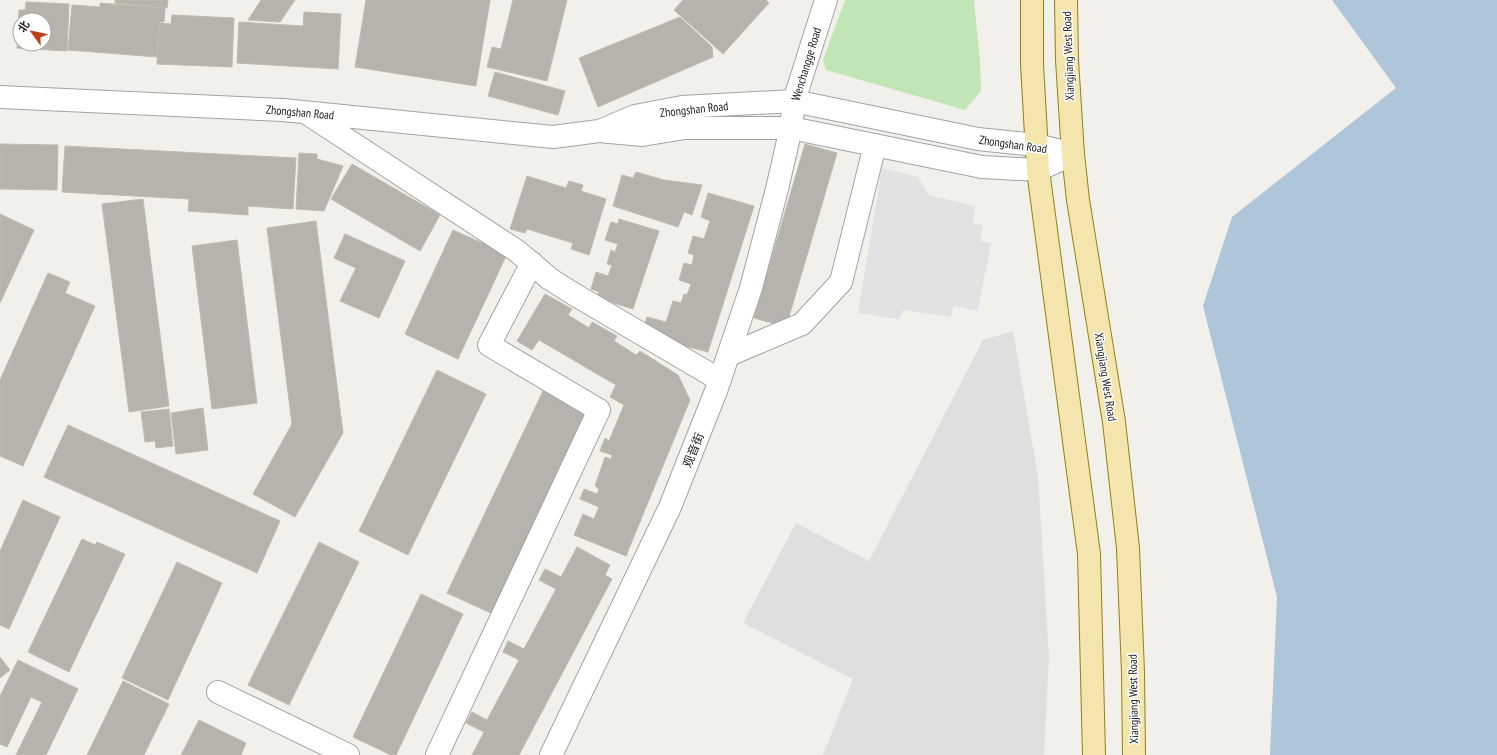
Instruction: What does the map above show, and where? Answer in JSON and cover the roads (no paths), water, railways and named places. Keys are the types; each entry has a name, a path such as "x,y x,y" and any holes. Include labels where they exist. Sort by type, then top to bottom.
{"main road":[{"path":"1032,0 1032,64 1038,170 1089,554 1094,755"},
{"name":"Xiangjiang West Road","path":"1066,0 1067,60 1073,154 1078,200 1114,422 1128,548 1133,672 1134,755"}],"street":[{"name":"Wenchangge Road","path":"791,128 794,101 826,0"},
{"name":"Zhongshan Road","path":"0,97 305,112 553,137 599,131 642,135 685,128 791,128 982,167 1038,170 1073,154"},
{"name":"Zhongshan Road","path":"599,131 635,116 682,107 794,101 978,139 1036,145 1073,154"},
{"path":"305,112 517,251 572,293 720,380"},
{"name":"观音街","path":"551,755 670,507 720,380 751,288 778,189 791,128"},
{"path":"729,355 802,324 841,282 875,145"},
{"path":"436,755 599,410 489,345 532,263"},
{"path":"218,692 348,755"}],"water":[{"path":"1332,0 1497,0 1497,755 1270,755 1277,597 1203,306 1232,217 1396,88"}]}
